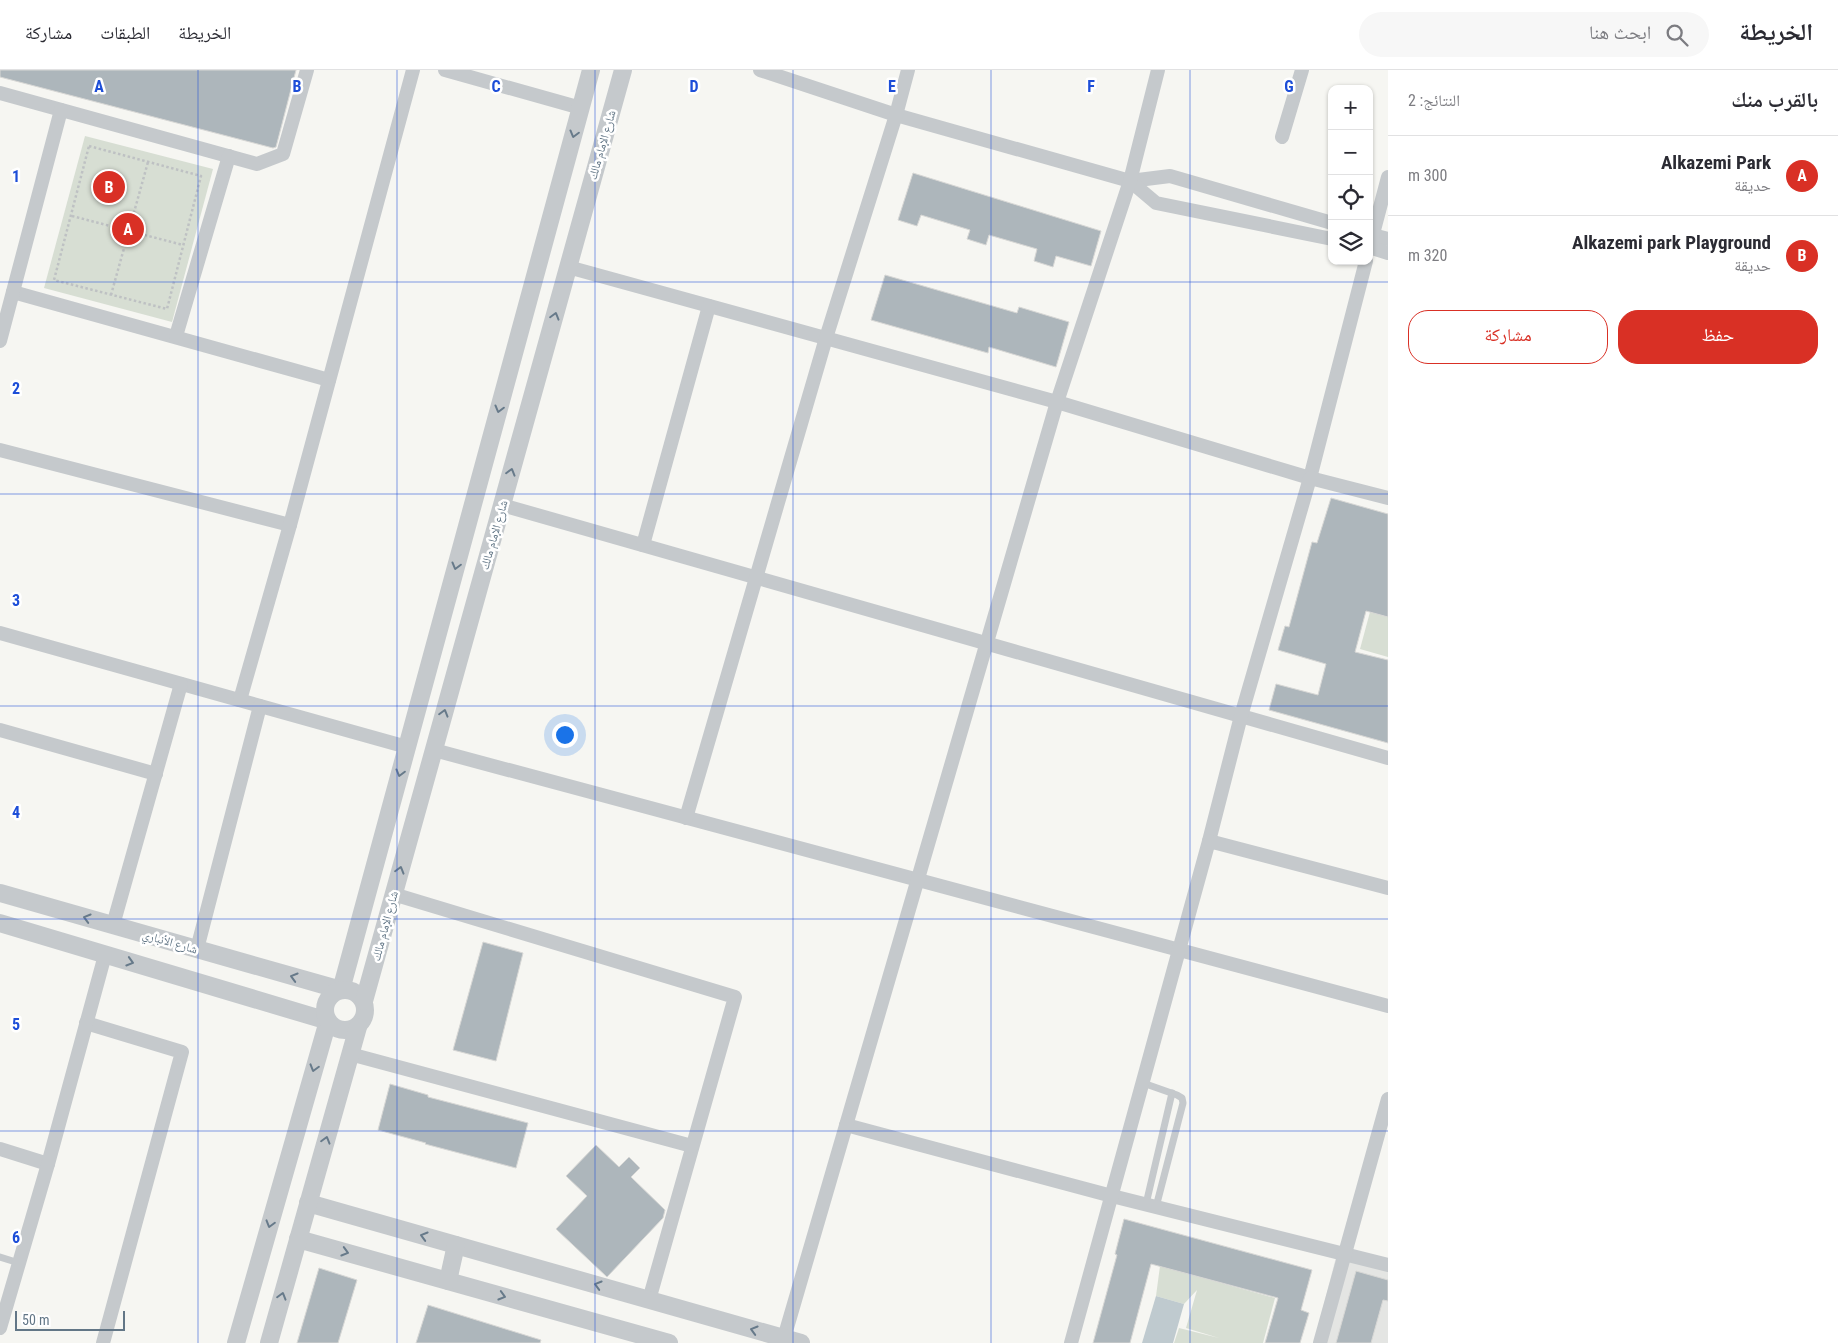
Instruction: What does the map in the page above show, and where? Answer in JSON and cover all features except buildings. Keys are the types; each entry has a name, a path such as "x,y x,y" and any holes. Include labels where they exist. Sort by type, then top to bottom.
{"street":[{"path":"0,93 257,164 283,154 307,70"},
{"path":"240,700 290,525 413,70"},
{"path":"445,70 581,108"},
{"name":"شارع الإمام مالك","path":"341,990 591,70"},
{"name":"شارع الإمام مالك","path":"364,1001 623,70"},
{"path":"760,70 896,115 1130,181 1170,176 1328,222"},
{"path":"686,818 826,338 896,115 908,70"},
{"path":"784,1338 1057,402 1130,181 1158,70"},
{"path":"1282,137 1302,70"},
{"path":"0,341 61,110"},
{"path":"176,336 229,156"},
{"path":"1373,231 1388,177"},
{"path":"1130,181 1156,203 1328,238"},
{"path":"1373,242 1388,239"},
{"path":"1373,244 1388,253"},
{"path":"1071,1343 1242,716 1310,478 1365,265"},
{"path":"568,267 1057,402 1310,478 1388,498"},
{"path":"13,292 329,380"},
{"path":"643,545 709,306"},
{"path":"508,377 536,385"},
{"path":"0,450 290,525"},
{"path":"502,505 1388,758"},
{"path":"0,633 407,747"},
{"path":"114,925 181,684"},
{"path":"196,949 260,706"},
{"path":"0,730 156,774"},
{"path":"434,750 1388,1006"},
{"path":"1209,841 1388,888"},
{"name":"شارع الأنباري","path":"0,893 341,990"},
{"path":"393,894 735,998 649,1300"},
{"path":"0,923 328,1021"},
{"path":"0,1328 48,1164 105,955"},
{"path":"341,990 354,991 364,1001 365,1015 363,1021 352,1030 344,1031 337,1029 328,1021 325,1015 326,1002 341,990"},
{"path":"236,1343 328,1021"},
{"path":"86,1023 182,1052 103,1343"},
{"path":"269,1343 358,1026"},
{"path":"350,1054 692,1146"},
{"path":"1320,1343 1388,1099"},
{"path":"846,1125 1112,1196 1388,1265"},
{"path":"0,1148 48,1164"},
{"path":"308,1203 801,1343"},
{"path":"298,1239 448,1281 642,1339 669,1343"},
{"path":"448,1281 456,1245"}],"lane":[{"path":"1142,1083 1182,1098 1183,1103 1151,1206"},
{"path":"1151,1206 1172,1094"},
{"path":"0,1257 19,1263"}],"path":[{"path":"89,146 201,176 183,245 167,309 54,280 89,146"},
{"path":"111,295 148,162"},
{"path":"72,216 183,245"}],"shaded area":[{"path":"85,136 213,169 172,322 44,288"},
{"path":"1370,612 1388,617 1388,657 1360,649"},
{"path":"1336,1257 1388,1271 1388,1343 1314,1343"},
{"path":"1160,1266 1275,1298 1263,1343 1174,1343 1179,1328 1219,1338 1186,1328 1197,1290 1184,1304 1156,1296"},
{"path":"1156,1296 1184,1304 1173,1343 1142,1343"}],"place":[{"name":"Alkazemi park Playground","path":"109,187"},
{"name":"Alkazemi Park","path":"128,229"}]}
